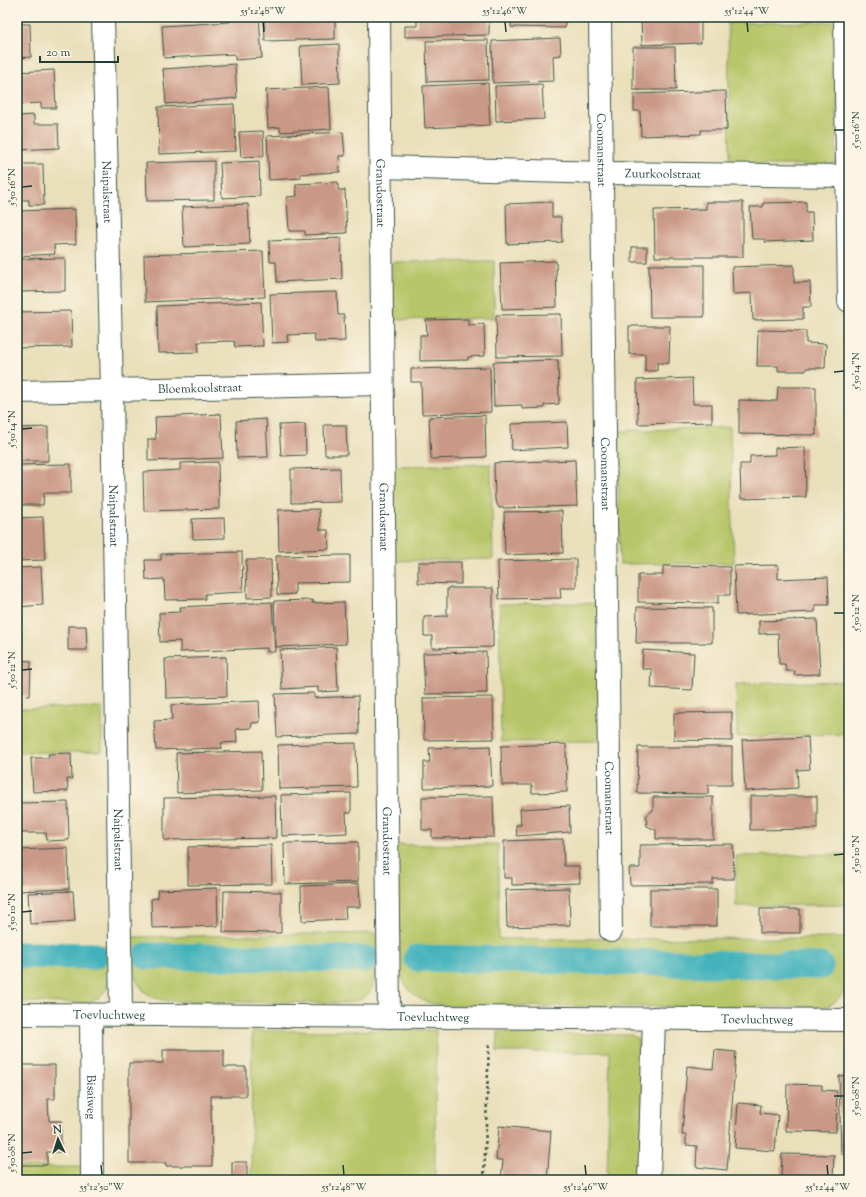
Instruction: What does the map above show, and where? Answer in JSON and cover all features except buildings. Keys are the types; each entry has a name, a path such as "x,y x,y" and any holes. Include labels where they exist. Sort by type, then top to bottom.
{"street":[{"name":"Naipalstraat","path":"103,17 112,390 121,1014"},
{"name":"Grandostraat","path":"379,17 389,1017"},
{"name":"Coomanstraat","path":"600,17 611,931"},
{"path":"845,17 849,301"},
{"name":"Zuurkoolstraat","path":"381,167 603,173 848,176"},
{"name":"Bloemkoolstraat","path":"17,392 382,384"},
{"name":"Toevluchtweg","path":"17,1014 849,1020"},
{"name":"Bisaiweg","path":"91,1015 92,1180"},
{"path":"649,1180 654,1018"}],"path":[{"path":"484,1180 490,1018"}],"green space":[{"path":"838,22 836,163 828,165 730,165 728,23"},
{"path":"494,261 494,318 393,320 392,262"},
{"path":"730,427 734,563 620,564 617,431"},
{"path":"491,464 493,559 393,561 391,466"},
{"path":"601,603 602,741 501,742 499,604"},
{"path":"844,681 846,734 737,737 736,684"},
{"path":"102,707 102,751 17,753 17,709"},
{"path":"498,844 499,939 848,938 848,978 842,995 835,1002 826,1007 447,1006 424,1001 408,988 399,973 395,845"},
{"path":"846,854 846,905 736,906 736,856"},
{"path":"376,933 376,965 372,989 364,998 348,1003 167,1001 155,998 146,993 140,986 133,969 131,937"},
{"path":"17,945 112,946 111,974 106,990 98,999 87,1003 17,1002"},
{"path":"436,1030 435,1180 251,1180 252,1031"},
{"path":"498,1032 631,1035 637,1038 643,1090 640,1180 607,1180 610,1052 497,1052"},
{"path":"17,1167 93,1167 93,1180 17,1180"}],"waterway":[{"path":"17,955 94,956"},
{"path":"147,956 366,959"},
{"path":"417,958 820,966"}]}
